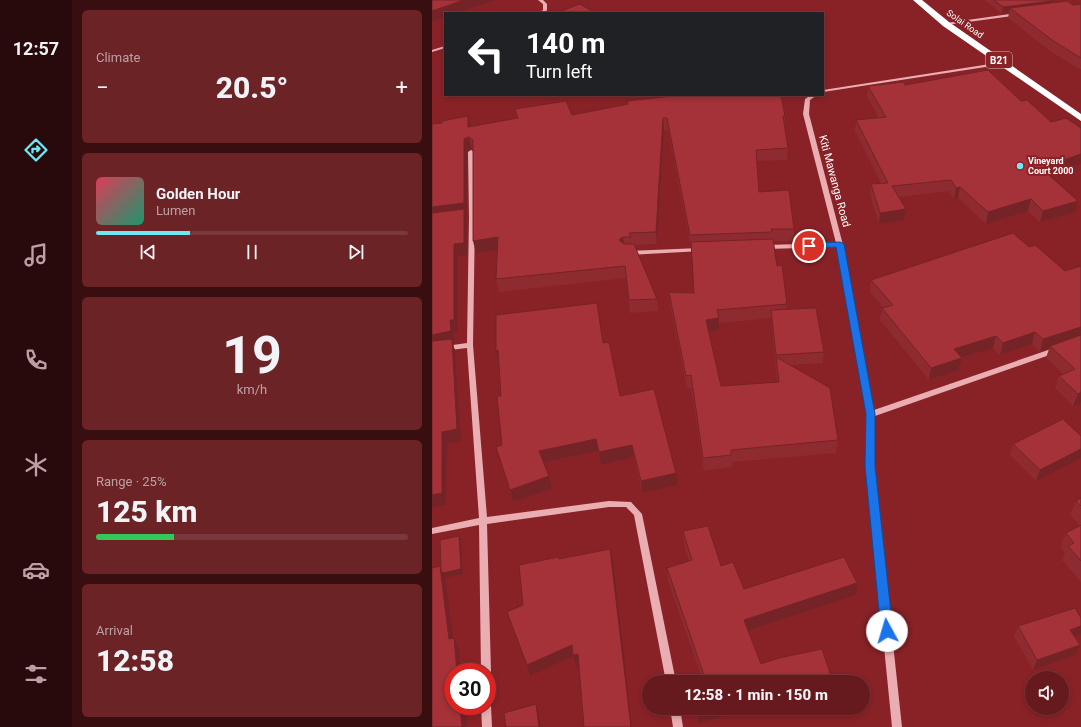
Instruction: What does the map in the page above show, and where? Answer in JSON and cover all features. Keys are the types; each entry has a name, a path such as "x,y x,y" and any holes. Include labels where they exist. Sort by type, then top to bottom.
{"highway":[{"name":"Solai Road","path":"917,0 946,24 1081,118"}],"street":[{"path":"540,0 545,4 545,10 542,12"},
{"path":"946,24 1022,13"},
{"path":"432,51 444,47"},
{"path":"824,91 1003,63"},
{"name":"Kiti Mawanga Road","path":"812,96 808,99 806,114 840,244 871,414 870,466 897,727"},
{"path":"471,152 469,218 470,344 484,521 486,663"},
{"path":"760,248 840,244"},
{"path":"625,253 704,250"},
{"path":"432,350 470,344"},
{"path":"871,414 1066,346"},
{"path":"432,531 484,521 608,504 628,504 638,514 670,675"},
{"path":"486,715 487,727"},
{"path":"676,715 678,727"}],"building":[{"path":"432,0 464,0 432,11"},
{"path":"994,0 1051,0 1052,1 1003,7"},
{"path":"1067,1 1073,5 1081,4 1081,58 1052,40 1010,8"},
{"path":"580,4 593,12 559,12"},
{"path":"988,70 1021,101 1027,100 1051,122 1066,118 1081,128 1081,154 1041,168 1078,201 1043,211 1031,199 988,212 960,187 956,188 951,180 892,186 906,209 880,213 871,184 888,183 856,120 886,117 868,86 904,82 905,85"},
{"path":"673,96 781,96 788,148 756,150 759,192 789,190 794,229 771,229 772,232 690,235 667,118 663,118 656,232 629,233 631,237 623,237 619,240 624,244 634,244 657,299 629,300 625,266 496,279 498,237 473,241 473,140 469,137 464,139 464,203 432,207 432,124 468,116 468,127 518,118 515,109 566,101 572,115 628,104 627,101"},
{"path":"464,209 464,243 454,244 454,320 450,320 451,331 432,335 432,213"},
{"path":"1013,233 1029,247 1035,245 1065,271 1081,266 1081,327 1043,339 1035,332 1003,343 996,336 954,349 962,358 931,368 882,308 893,305 871,280"},
{"path":"773,239 777,266 782,265 787,304 717,310 719,318 706,320 721,386 779,382 776,357 830,388 838,440 731,450 731,455 703,458 691,375 686,376 669,292 694,293 691,242"},
{"path":"597,303 603,343 609,342 620,396 654,389 676,473 641,481 632,445 599,452 596,439 539,451 549,476 510,490 496,447 502,445 497,396 501,396 498,350 496,351 496,315"},
{"path":"816,308 824,352 776,355 771,310"},
{"path":"1081,335 1081,392 1078,394 1059,376 1075,369 1050,346"},
{"path":"452,339 457,429 442,432 442,493 432,495 432,341"},
{"path":"1063,419 1081,436 1081,449 1040,470 1013,444"},
{"path":"1081,498 1081,506 1076,501"},
{"path":"1081,525 1081,561 1068,546 1074,543 1066,533"},
{"path":"708,526 721,566 733,562 744,589 844,557 857,583 744,620 761,664 779,658 822,649 831,675 704,675 667,568 692,560 683,531"},
{"path":"459,536 461,569 443,573 441,570 440,540"},
{"path":"610,549 631,727 584,727 578,654 573,655 572,645 527,665 507,612 523,605 519,565"},
{"path":"440,566 449,639 454,638 456,663 444,663 444,715 461,715 462,727 432,727 432,568"},
{"path":"1075,608 1081,618 1081,626 1070,630 1080,645 1037,660 1018,626"},
{"path":"536,704 539,727 506,727 504,713"}],"place":[{"name":"Vineyard Court 2000","path":"1020,166"}],"route":[{"path":"809,246 840,244 871,414 870,466 887,631"}]}
